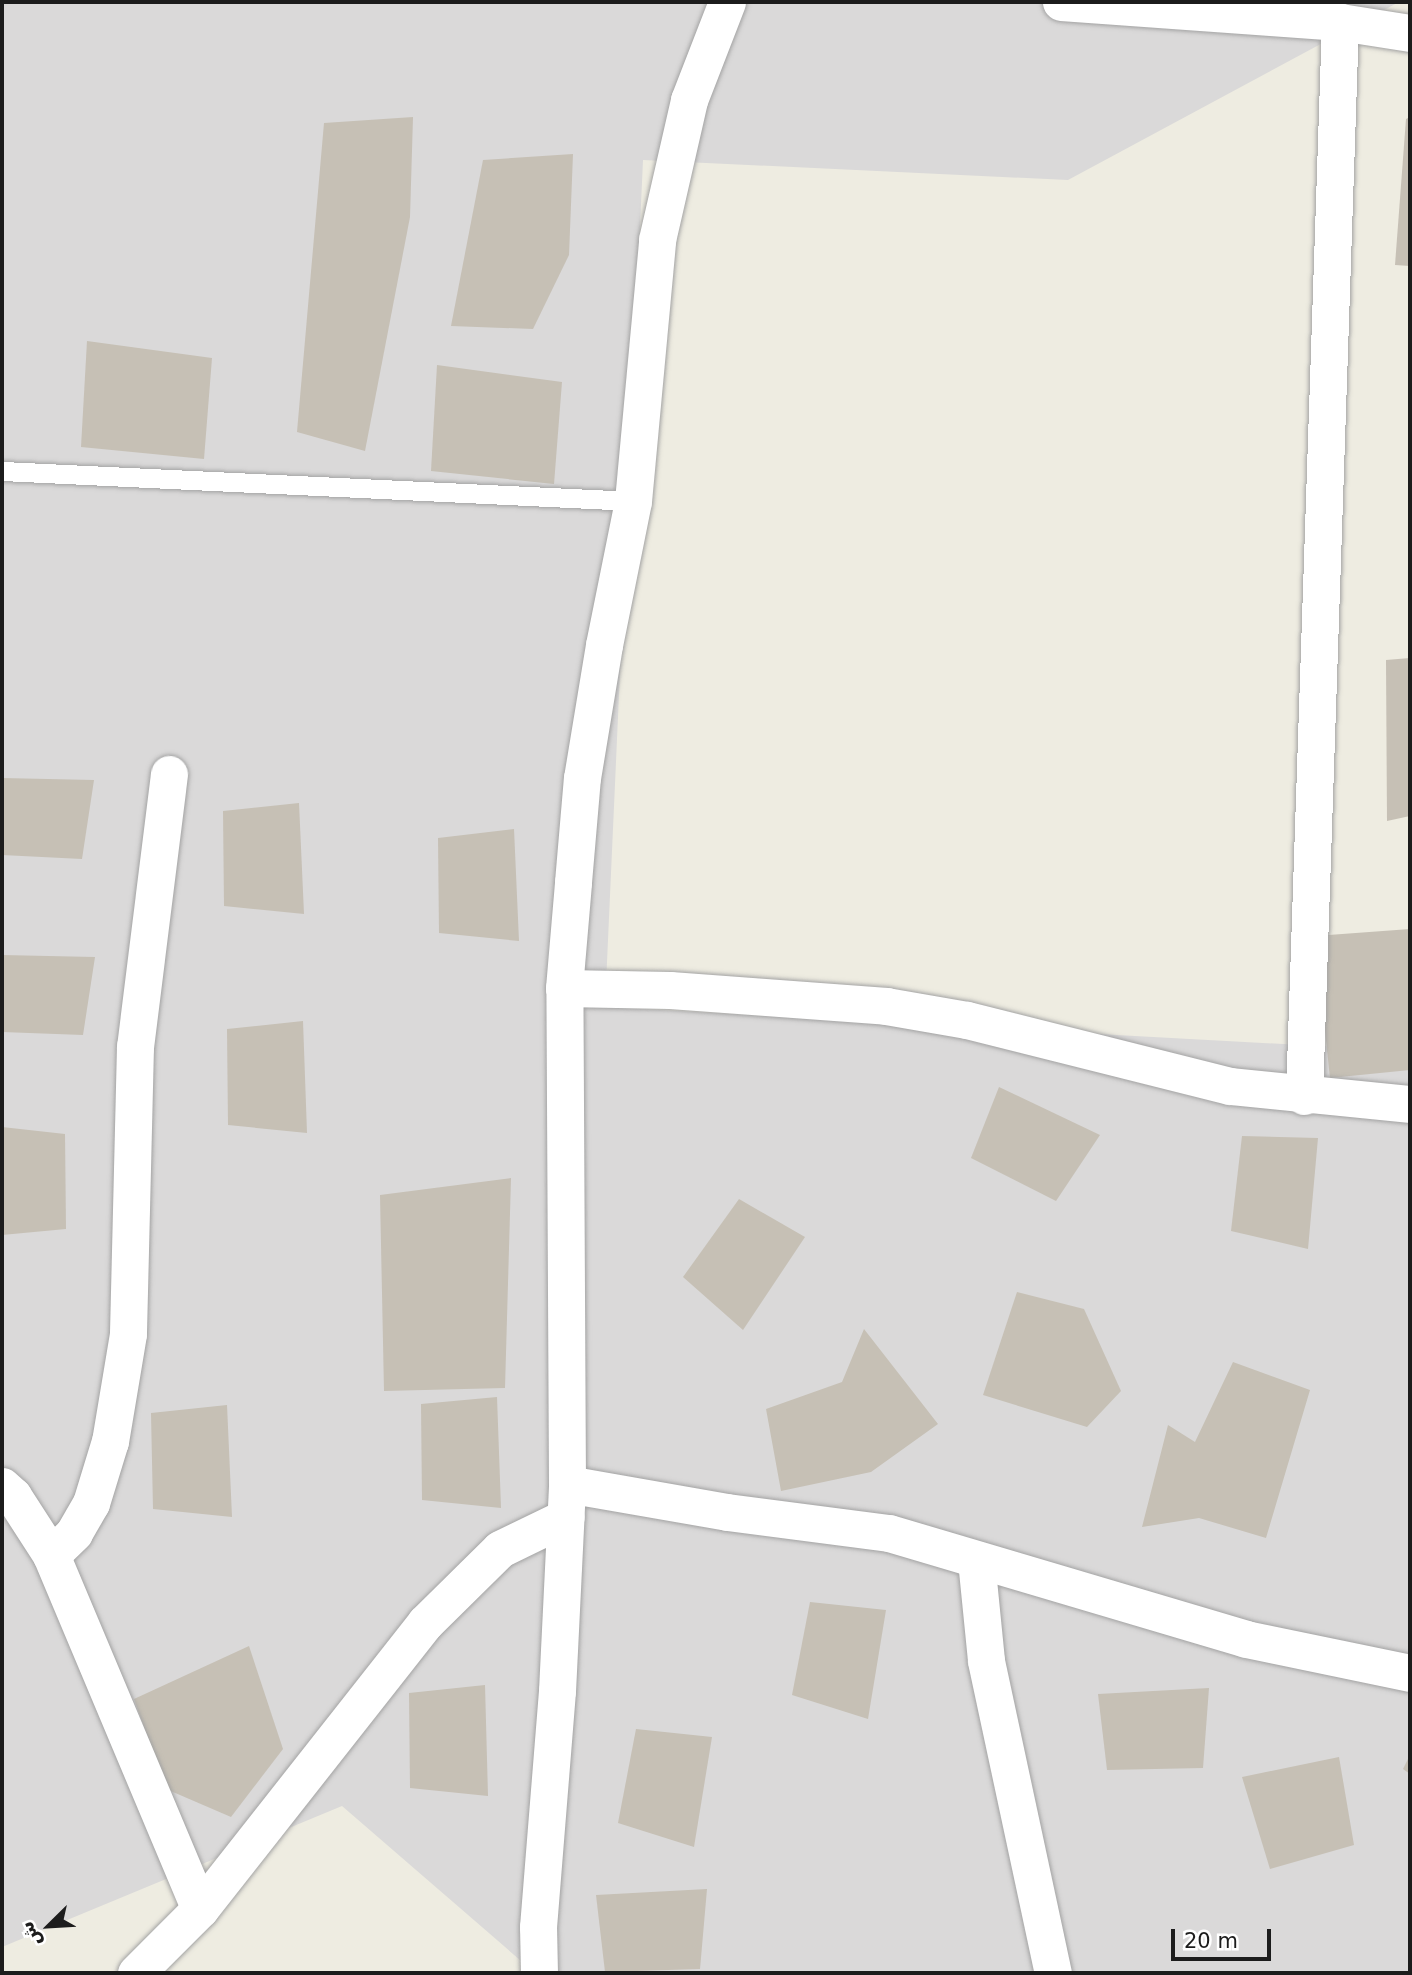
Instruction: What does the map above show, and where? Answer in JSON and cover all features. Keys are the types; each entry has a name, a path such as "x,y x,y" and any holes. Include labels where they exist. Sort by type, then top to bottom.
{"street":[{"path":"539,1973 538,1927 557,1691 566,1501 564,988 582,778 604,645 633,501 657,240 689,100 727,2"},
{"path":"1061,2 1340,22 1410,33"},
{"path":"1304,1096 1340,22"},
{"path":"51,1555 74,1533 91,1503 110,1441 128,1335 135,1046 169,775"},
{"path":"564,988 683,990 886,1006 967,1020 1230,1086 1304,1096 1410,1104"},
{"path":"2,1486 13,1496 51,1555 200,1909"},
{"path":"136,1973 200,1909 425,1623 500,1549 566,1501 727,1512 889,1533 1246,1639 1410,1673"},
{"path":"976,1560 986,1661 1053,1973"}],"lane":[{"path":"2,471 633,501"}],"shaded area":[{"path":"2,2 1399,2 1068,180 643,160 605,1007 1410,1051 1410,1973 535,1973 342,1806 2,1947"}],"building":[{"path":"413,117 410,217 365,451 297,432 324,123"},
{"path":"1410,117 1410,266 1395,265 1406,119"},
{"path":"573,154 569,255 533,329 451,326 483,160"},
{"path":"87,341 212,358 204,459 81,447"},
{"path":"437,365 562,382 554,484 431,471"},
{"path":"1410,658 1410,816 1387,821 1386,660"},
{"path":"2,778 94,780 82,859 2,855"},
{"path":"299,803 304,914 224,906 223,811"},
{"path":"514,829 519,941 439,933 438,838"},
{"path":"1410,929 1410,1070 1330,1078 1315,936"},
{"path":"2,955 95,957 83,1035 2,1032"},
{"path":"303,1021 307,1133 228,1125 227,1029"},
{"path":"999,1087 1100,1135 1056,1201 971,1158"},
{"path":"2,1127 65,1134 66,1229 2,1235"},
{"path":"1242,1136 1318,1138 1308,1249 1231,1231"},
{"path":"511,1178 505,1388 384,1391 380,1195"},
{"path":"739,1199 805,1237 743,1330 683,1277"},
{"path":"1017,1292 1084,1309 1121,1391 1087,1427 983,1395"},
{"path":"864,1329 938,1424 871,1472 781,1491 766,1409 842,1382"},
{"path":"1233,1362 1310,1390 1266,1538 1199,1518 1142,1527 1168,1425 1195,1442"},
{"path":"497,1397 501,1508 422,1500 421,1404"},
{"path":"227,1405 232,1517 153,1509 151,1413"},
{"path":"810,1602 886,1610 868,1719 792,1695"},
{"path":"249,1646 283,1749 231,1817 166,1789 134,1699"},
{"path":"485,1685 488,1796 410,1788 409,1693"},
{"path":"1209,1688 1203,1768 1107,1770 1098,1694"},
{"path":"636,1729 712,1737 694,1847 618,1823"},
{"path":"1410,1755 1410,1774 1403,1769"},
{"path":"1339,1757 1354,1845 1270,1869 1242,1777"},
{"path":"707,1889 700,1969 605,1972 596,1895"}]}
